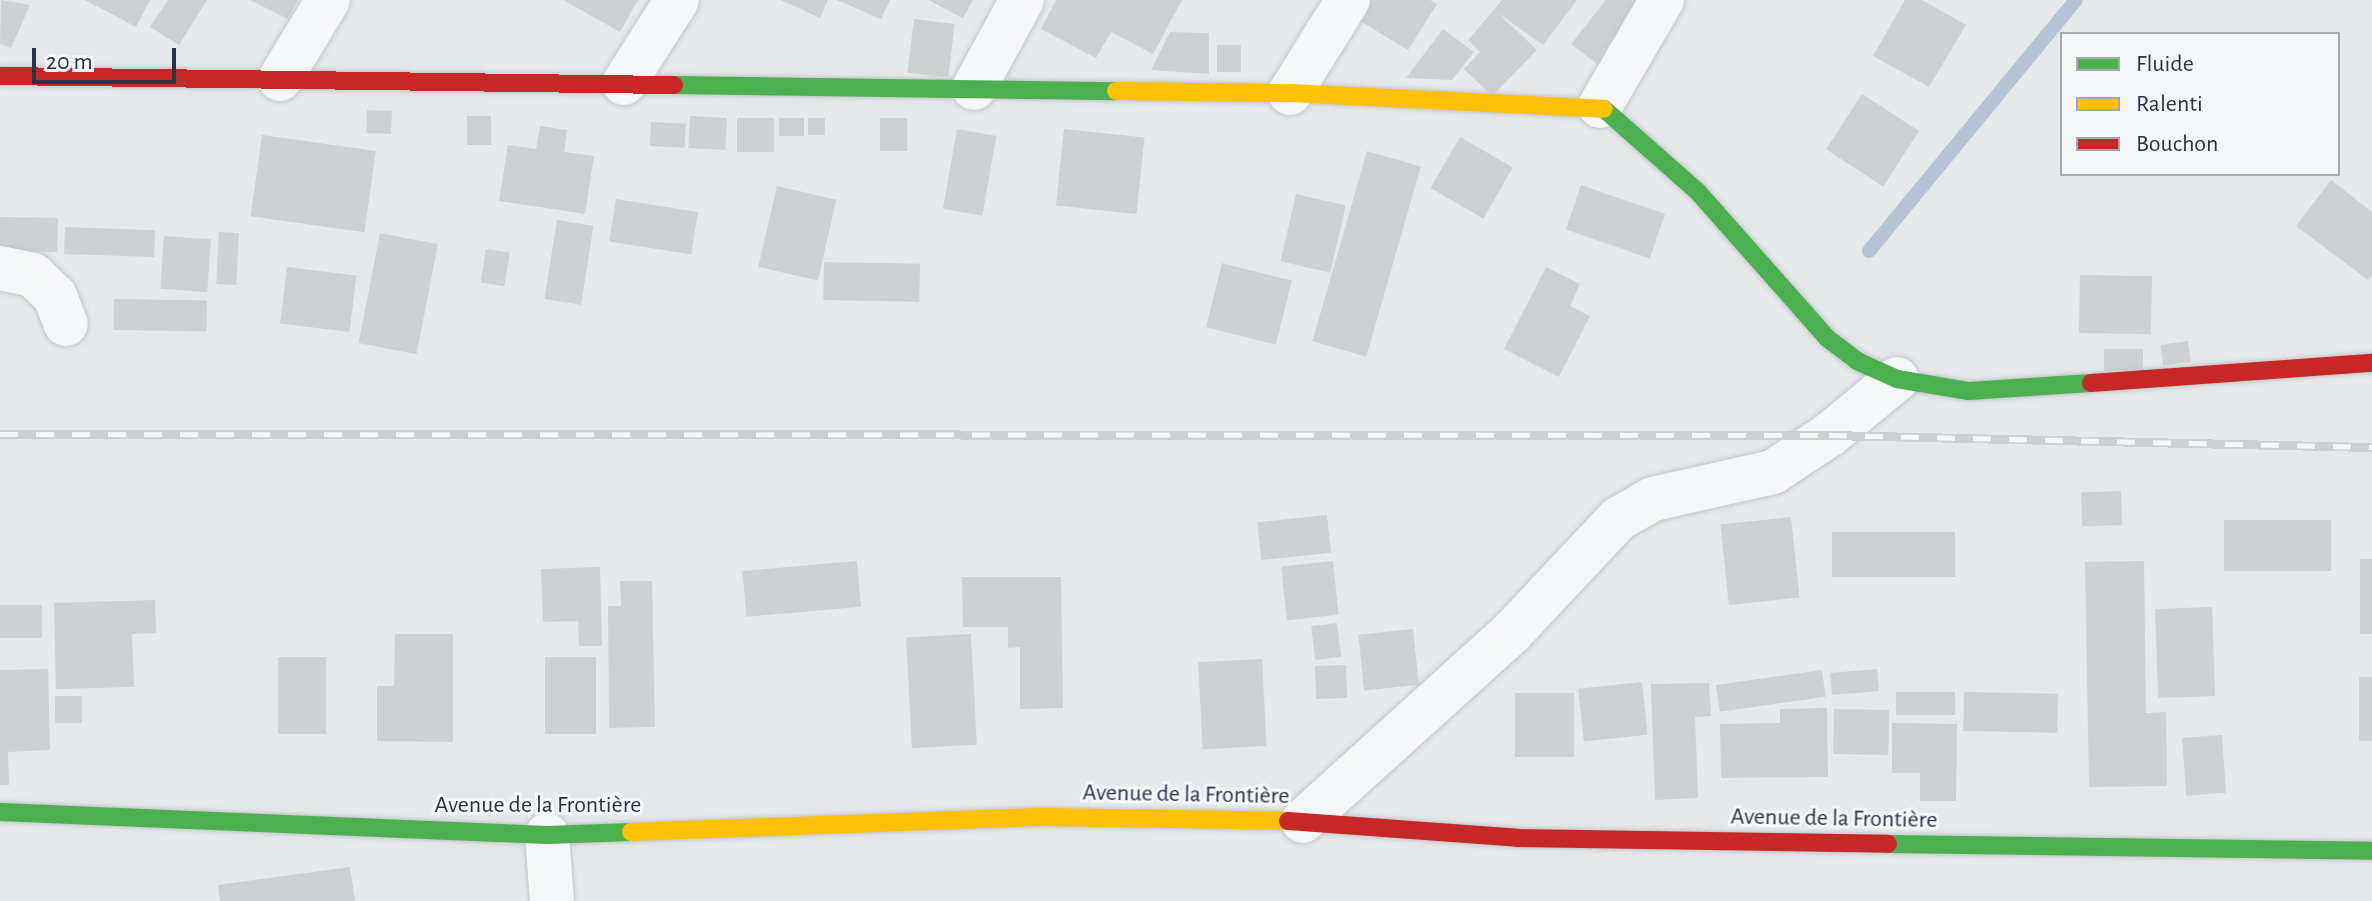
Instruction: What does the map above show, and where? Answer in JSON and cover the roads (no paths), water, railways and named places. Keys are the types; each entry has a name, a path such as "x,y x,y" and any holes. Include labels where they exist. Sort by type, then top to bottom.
{"street":[{"path":"280,79 328,0"},
{"path":"624,83 677,0"},
{"path":"974,88 1022,0"},
{"path":"1290,93 1348,0"},
{"path":"1600,106 1662,0"},
{"path":"0,76 1290,93 1600,106 1698,192 1827,338 1857,361 1897,379 1969,391 2372,363"},
{"path":"0,268 33,275 55,296 66,324"},
{"path":"1303,821 1512,632 1618,519 1653,499 1773,472 1829,435 1897,379"},
{"name":"Avenue de la Frontière","path":"0,812 547,835 1044,817 1303,821 1517,838 2372,851"},
{"path":"547,835 552,901"}],"waterway":[{"path":"1869,251 2076,0"}],"railway":[{"path":"0,434 1829,435 2372,447"}]}
